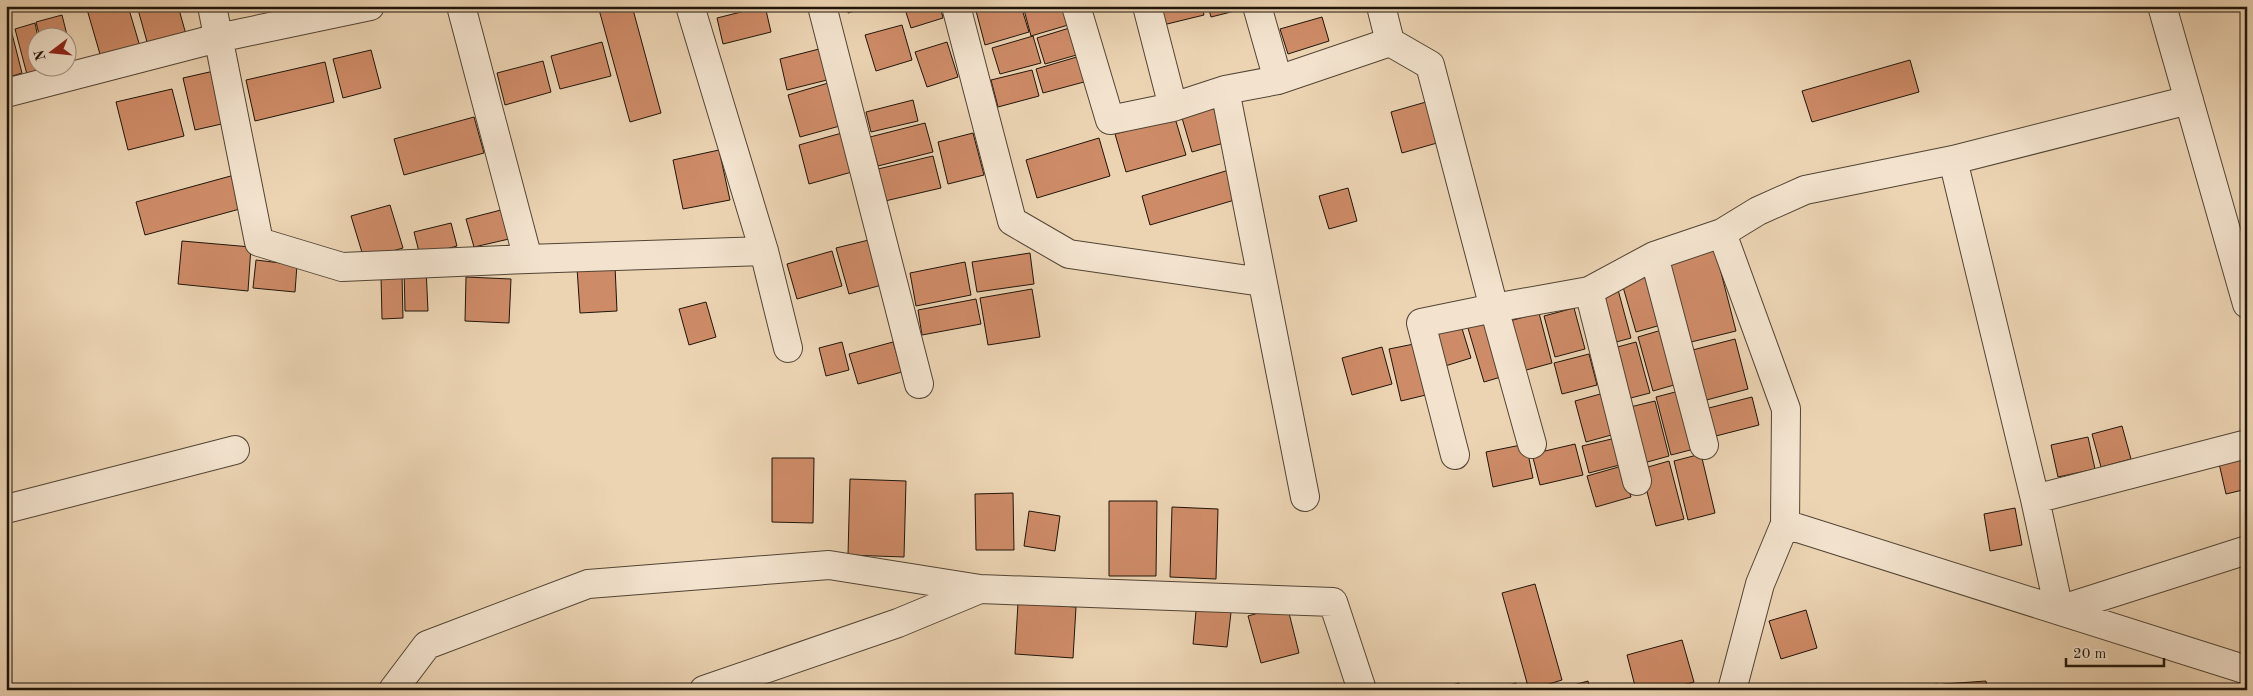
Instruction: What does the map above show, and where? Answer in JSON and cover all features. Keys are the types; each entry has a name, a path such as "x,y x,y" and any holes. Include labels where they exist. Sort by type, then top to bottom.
{"street":[{"path":"212,6 259,242 342,267 528,258 764,251"},
{"path":"6,93 218,38 370,6"},
{"path":"460,6 528,258"},
{"path":"690,6 764,251 788,348"},
{"path":"822,6 919,384"},
{"path":"956,6 1012,221 1069,254 1262,282"},
{"path":"1076,6 1110,120 1173,107 1224,90 1278,80 1390,42"},
{"path":"1147,6 1173,107"},
{"path":"1257,6 1278,80"},
{"path":"1381,6 1390,42 1430,65 1532,444"},
{"path":"2162,6 2247,304"},
{"path":"1224,90 1305,496"},
{"path":"1455,455 1421,323 1588,291 1654,256 1722,233 1758,211 1805,190 1953,160 2189,100"},
{"path":"1953,160 2035,499 2059,610"},
{"path":"1722,233 1786,409 1785,524 1760,584 1732,690"},
{"path":"1654,256 1704,445"},
{"path":"1588,291 1637,481"},
{"path":"2035,499 2247,444"},
{"path":"6,509 235,450"},
{"path":"1785,524 2247,670"},
{"path":"2059,610 2247,550"},
{"path":"394,690 427,645 588,584 829,565 980,589 1333,602 1362,690"},
{"path":"704,690 898,623 980,589"}],"building":[{"path":"86,6 128,6 141,50 102,61"},
{"path":"137,6 178,6 187,38 149,49"},
{"path":"598,6 632,6 661,113 630,122"},
{"path":"765,6 771,32 723,44 717,18"},
{"path":"847,6 872,6 848,13"},
{"path":"904,6 940,6 943,18 911,28"},
{"path":"1021,6 1029,32 985,45 975,7"},
{"path":"1023,6 1070,6 1075,23 1031,36"},
{"path":"1158,6 1202,6 1204,15 1163,25"},
{"path":"1208,6 1246,6 1247,8 1211,17"},
{"path":"62,15 65,28 38,28 36,22"},
{"path":"1322,17 1329,41 1288,54 1280,29"},
{"path":"8,18 22,73 6,78 6,19"},
{"path":"35,23 36,28 28,28 28,78 44,78 29,82 15,29"},
{"path":"902,25 912,60 876,71 865,35"},
{"path":"1079,25 1087,52 1045,64 1037,38"},
{"path":"1033,36 1041,63 1000,74 992,48"},
{"path":"602,42 611,76 560,89 551,56"},
{"path":"947,42 958,77 927,87 915,52"},
{"path":"827,47 835,78 787,90 780,59"},
{"path":"371,50 381,88 343,98 333,59"},
{"path":"1087,54 1095,79 1043,93 1036,69"},
{"path":"1910,60 1919,92 1812,122 1802,91"},
{"path":"543,61 551,92 505,105 497,73"},
{"path":"325,62 334,102 255,121 246,80"},
{"path":"1032,70 1039,96 998,107 991,80"},
{"path":"214,71 226,123 195,130 183,78"},
{"path":"835,81 847,124 800,137 788,95"},
{"path":"172,89 184,136 128,150 116,102"},
{"path":"913,100 918,121 871,132 866,112"},
{"path":"1212,102 1224,143 1192,152 1180,111"},
{"path":"1426,102 1437,143 1402,153 1391,112"},
{"path":"474,117 484,153 404,175 394,139"},
{"path":"1175,118 1186,155 1126,172 1115,134"},
{"path":"925,123 933,152 878,166 870,137"},
{"path":"849,131 859,170 809,184 799,145"},
{"path":"973,133 984,175 948,184 938,142"},
{"path":"1099,138 1110,176 1037,198 1026,160"},
{"path":"719,150 730,200 683,209 673,160"},
{"path":"933,156 941,188 885,201 878,169"},
{"path":"1229,170 1238,199 1150,225 1142,196"},
{"path":"238,174 247,207 145,235 136,202"},
{"path":"1348,188 1357,221 1329,229 1319,196"},
{"path":"390,205 403,248 364,259 351,216"},
{"path":"501,210 509,239 474,247 466,219"},
{"path":"451,223 457,246 420,256 414,232"},
{"path":"877,238 889,283 849,294 836,248"},
{"path":"182,241 251,247 248,291 178,284"},
{"path":"1715,249 1736,331 1687,343 1666,262"},
{"path":"832,251 842,286 797,299 787,264"},
{"path":"1030,253 1034,284 977,292 972,262"},
{"path":"256,260 297,265 295,292 253,288"},
{"path":"965,262 971,295 916,306 910,273"},
{"path":"615,266 617,311 580,313 577,268"},
{"path":"404,268 426,268 428,311 405,311"},
{"path":"1646,272 1661,325 1636,332 1621,280"},
{"path":"402,275 403,318 382,319 381,276"},
{"path":"466,277 511,279 509,323 465,321"},
{"path":"1617,286 1631,338 1609,344 1594,292"},
{"path":"1032,289 1040,337 988,345 980,298"},
{"path":"976,299 981,324 922,335 918,310"},
{"path":"706,302 716,337 689,345 679,309"},
{"path":"1574,308 1585,349 1555,357 1544,316"},
{"path":"1493,311 1511,374 1484,382 1465,318"},
{"path":"1539,313 1552,363 1519,372 1506,322"},
{"path":"1460,322 1471,358 1442,367 1431,331"},
{"path":"1665,329 1681,383 1653,391 1638,337"},
{"path":"1735,339 1748,389 1699,402 1685,352"},
{"path":"842,342 849,370 826,376 819,348"},
{"path":"893,342 902,372 858,384 849,354"},
{"path":"1636,342 1650,393 1623,400 1610,349"},
{"path":"1419,343 1430,394 1401,401 1389,349"},
{"path":"1382,347 1392,384 1352,395 1342,358"},
{"path":"1589,354 1597,385 1562,394 1554,363"},
{"path":"1683,390 1698,448 1671,455 1656,397"},
{"path":"1604,393 1615,434 1586,442 1575,401"},
{"path":"1752,397 1759,425 1708,438 1701,410"},
{"path":"1655,401 1669,456 1640,464 1626,408"},
{"path":"2122,426 2131,459 2101,467 2092,434"},
{"path":"1620,437 1627,463 1589,473 1582,446"},
{"path":"2088,437 2095,469 2058,477 2051,445"},
{"path":"1526,444 1533,478 1493,487 1486,452"},
{"path":"1575,444 1583,475 1540,485 1532,454"},
{"path":"2245,453 2247,489 2226,494 2218,459"},
{"path":"1701,454 1715,513 1688,520 1674,461"},
{"path":"772,458 814,458 813,523 772,522"},
{"path":"1669,461 1684,519 1656,526 1641,469"},
{"path":"1622,466 1631,497 1596,507 1587,476"},
{"path":"850,479 906,481 904,557 848,555"},
{"path":"1013,493 1014,550 976,550 975,494"},
{"path":"1109,501 1157,501 1156,576 1109,576"},
{"path":"1172,507 1218,509 1216,579 1170,577"},
{"path":"2015,508 2022,545 1990,551 1984,514"},
{"path":"1029,511 1060,516 1055,551 1024,546"},
{"path":"1535,584 1562,680 1529,690 1502,593"},
{"path":"1197,600 1232,604 1227,647 1193,644"},
{"path":"1018,603 1076,607 1073,658 1015,654"},
{"path":"1287,605 1299,653 1261,663 1248,616"},
{"path":"1806,610 1817,648 1781,659 1769,621"},
{"path":"1682,640 1694,682 1665,690 1636,690 1627,655"},
{"path":"1588,681 1590,690 1559,690 1559,689"},
{"path":"1986,681 1987,690 1944,690 1943,684"},
{"path":"1459,683 1461,690 1435,690"},
{"path":"1516,683 1518,690 1492,690"},
{"path":"1938,684 1938,690 1871,690"}]}
